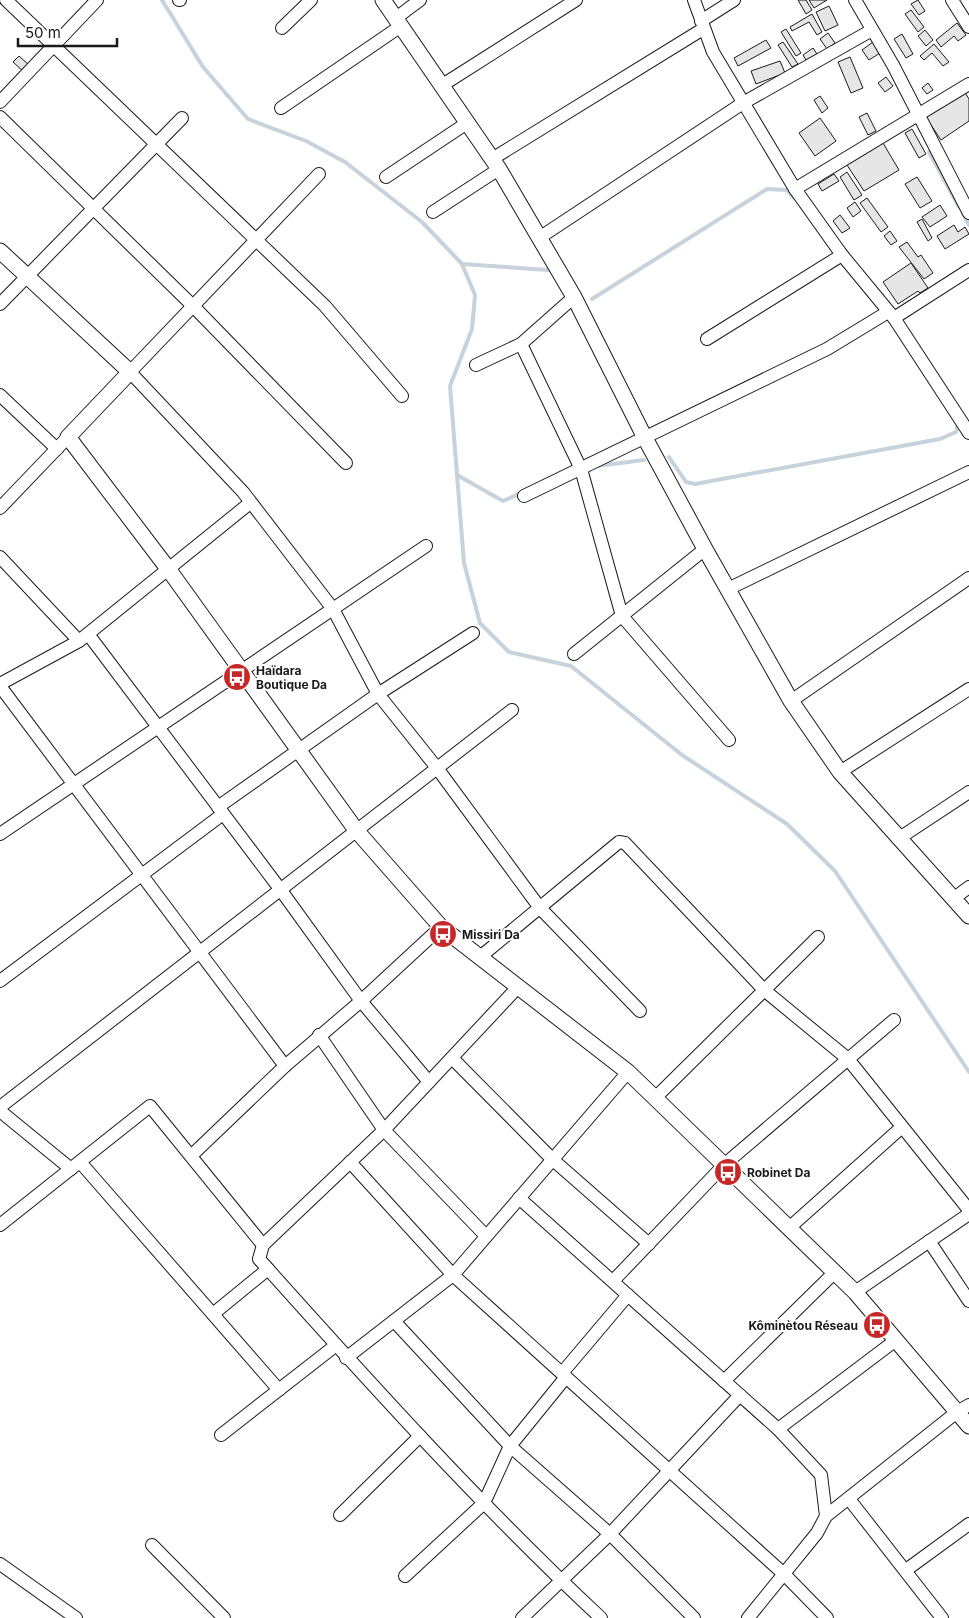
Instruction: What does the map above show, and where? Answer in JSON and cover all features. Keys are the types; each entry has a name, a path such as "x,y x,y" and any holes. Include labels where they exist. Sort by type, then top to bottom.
{"street":[{"path":"6,0 325,306 402,396"},
{"path":"0,102 96,0"},
{"path":"282,28 311,0"},
{"path":"383,0 495,164 574,297 645,438 791,701 840,772 898,840 969,916"},
{"path":"281,108 398,22 420,0"},
{"path":"441,86 576,0"},
{"path":"694,0 713,52 795,188 842,255 891,315 969,433"},
{"path":"433,212 495,164 702,25 734,0"},
{"path":"855,0 918,114 969,213"},
{"path":"952,0 969,27"},
{"path":"539,238 743,103 872,30"},
{"path":"795,188 969,84"},
{"path":"0,117 193,306 346,463"},
{"path":"0,304 182,118"},
{"path":"386,177 467,123"},
{"path":"0,508 319,174"},
{"path":"0,251 130,372 243,492 333,609 378,694 437,768 540,908 640,1011"},
{"path":"707,339 842,255"},
{"path":"524,496 828,349 969,270"},
{"path":"476,365 521,344 574,297"},
{"path":"521,344 581,469 622,616 728,740"},
{"path":"0,395 57,449"},
{"path":"68,437 168,570 356,830 441,927 628,1072 835,1272 896,1340 963,1409 969,1426"},
{"path":"728,589 969,472"},
{"path":"250,502 84,638 0,685 72,785 285,1066"},
{"path":"0,834 426,546"},
{"path":"574,654 705,549"},
{"path":"0,557 84,638 158,727 280,889 361,1001 428,1082"},
{"path":"791,701 969,578"},
{"path":"0,981 141,875 220,810 298,750 378,694 473,632"},
{"path":"840,772 969,689"},
{"path":"0,1107 512,710"},
{"path":"898,840 969,792"},
{"path":"480,957 622,842 764,990 848,1059 969,1210"},
{"path":"953,899 969,887"},
{"path":"191,1156 285,1066 361,1001 441,927"},
{"path":"655,1098 818,937"},
{"path":"518,987 384,1130 263,1245 259,1259 335,1346 420,1436 484,1503 601,1618"},
{"path":"613,1281 725,1164 894,1020"},
{"path":"319,1036 384,1130 486,1236"},
{"path":"452,1058 552,1160 649,1244"},
{"path":"346,1358 453,1275 628,1072"},
{"path":"0,1226 150,1106 263,1245"},
{"path":"0,1111 76,1165 213,1314 279,1390"},
{"path":"789,1228 902,1127"},
{"path":"350,1162 453,1275 784,1575 827,1618"},
{"path":"520,1198 778,1429 821,1475 826,1516"},
{"path":"854,1292 969,1214"},
{"path":"929,1242 969,1301"},
{"path":"213,1314 268,1269"},
{"path":"724,1381 835,1272"},
{"path":"405,1576 484,1503 510,1446 628,1294"},
{"path":"394,1321 510,1446 610,1534 694,1618"},
{"path":"778,1429 896,1340"},
{"path":"221,1435 335,1346"},
{"path":"522,1618 610,1534 740,1395"},
{"path":"748,1618 817,1532 826,1516 963,1409"},
{"path":"340,1516 420,1436"},
{"path":"849,1499 942,1618"},
{"path":"906,1570 969,1524"},
{"path":"152,1545 224,1618"},
{"path":"0,1564 76,1618"}],"building":[{"path":"798,0 806,0 812,10 806,14"},
{"path":"809,0 827,0 814,8"},
{"path":"918,0 925,11 919,15 911,4"},
{"path":"829,6 838,25 825,31 816,12"},
{"path":"911,10 924,27 918,32 905,14"},
{"path":"812,14 822,32 817,35 809,22 792,31 790,27"},
{"path":"957,23 966,35 958,41 954,36 941,47 936,40"},
{"path":"786,29 801,53 796,56 781,32"},
{"path":"925,30 933,40 926,46 918,36"},
{"path":"828,33 835,43 827,49 820,39"},
{"path":"902,34 913,54 906,58 894,39"},
{"path":"766,40 771,48 738,66 734,58"},
{"path":"783,42 798,64 792,67 778,45"},
{"path":"873,42 880,53 869,60 862,50"},
{"path":"934,44 949,62 943,66 932,53 924,60 920,56"},
{"path":"813,48 817,54 806,60 803,55"},
{"path":"19,56 30,66 24,72 13,62"},
{"path":"850,57 863,88 851,93 838,62"},
{"path":"780,61 785,73 756,84 751,71"},
{"path":"886,77 893,86 885,92 878,83"},
{"path":"928,83 933,90 927,94 922,88"},
{"path":"964,91 969,99 969,121 941,140 925,116"},
{"path":"820,96 828,108 822,113 814,100"},
{"path":"867,113 876,131 868,135 859,117"},
{"path":"820,118 836,141 815,156 799,133"},
{"path":"912,129 926,154 919,158 905,133"},
{"path":"883,143 899,170 864,191 847,165"},
{"path":"847,172 862,195 854,200 840,177"},
{"path":"834,174 839,181 822,191 818,184"},
{"path":"917,177 932,201 920,208 905,184"},
{"path":"867,198 888,227 881,232 860,203"},
{"path":"855,202 861,211 853,217 847,208"},
{"path":"940,205 947,216 930,227 922,217"},
{"path":"840,215 850,228 842,233 833,221"},
{"path":"922,219 932,238 928,241 917,222"},
{"path":"954,225 958,232 965,227 969,234 945,249 937,236"},
{"path":"890,231 897,241 891,245 884,236"},
{"path":"907,242 918,257 921,255 933,273 924,279 899,247"},
{"path":"911,263 928,288 920,293 918,291 898,304 883,282"}],"waterway":[{"path":"162,0 203,67 248,119 306,141 345,162 422,222 462,264 475,295 472,329 450,386 464,563 480,623 509,652 571,666 682,755 787,824 835,871 969,1072"},
{"path":"929,152 959,207"},
{"path":"592,299 767,189 787,190 794,198"},
{"path":"963,213 969,225"},
{"path":"462,264 548,270"},
{"path":"669,457 686,482 695,484 940,439 956,432 958,424"},
{"path":"597,466 644,460"},
{"path":"457,475 503,501 521,493"}],"place":[{"name":"Haïdara Boutique Da","path":"237,677"},
{"name":"Missiri Da","path":"443,934"},
{"name":"Robinet Da","path":"728,1172"},
{"name":"Kôminètou Réseau","path":"877,1325"}]}
